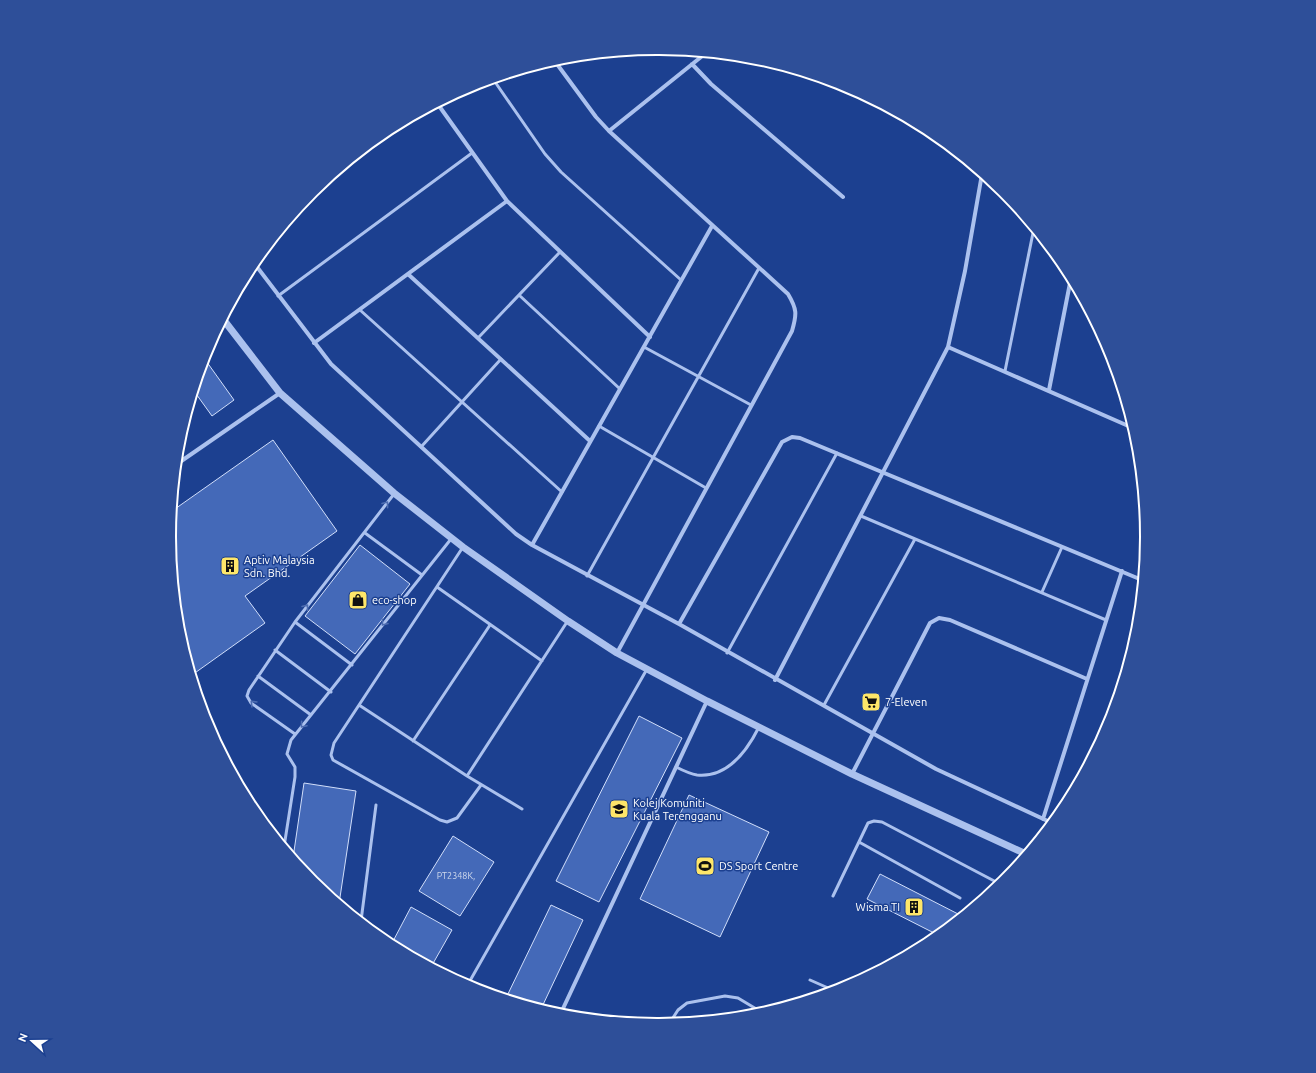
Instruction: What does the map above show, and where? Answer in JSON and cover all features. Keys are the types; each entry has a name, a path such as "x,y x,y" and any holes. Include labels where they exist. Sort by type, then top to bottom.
{"street":[{"path":"609,131 701,57"},
{"path":"692,64 711,84 842,197"},
{"path":"558,65 596,117 609,131 788,294 795,306 796,316 792,331 617,653"},
{"path":"440,108 507,201 650,337"},
{"path":"775,680 884,473 948,346 965,271 981,180"},
{"path":"314,343 507,201"},
{"path":"532,545 712,226"},
{"path":"258,269 331,364 516,534 532,545 587,576 679,624 775,680 824,705 936,769 1047,821"},
{"path":"409,274 590,441"},
{"path":"1049,390 1069,287"},
{"path":"226,323 280,393 394,493 463,547 568,621 617,653 707,701 852,774 1022,852"},
{"path":"948,346 1126,425"},
{"path":"183,460 280,393"},
{"path":"679,624 782,442 787,438 792,437 800,438 837,453 1137,578"},
{"path":"1043,819 1122,571"},
{"path":"852,774 930,623 939,618 950,620 1087,679"},
{"path":"563,1009 707,701"}],"lane":[{"path":"496,84 545,154 561,172 681,280"},
{"path":"278,296 472,154"},
{"path":"1005,371 1033,234"},
{"path":"478,338 560,252"},
{"path":"587,576 759,268"},
{"path":"519,295 620,389"},
{"path":"360,310 562,492"},
{"path":"644,347 751,405"},
{"path":"421,447 501,359"},
{"path":"599,426 706,488"},
{"path":"728,653 837,453"},
{"path":"295,734 251,703 247,696 258,676 295,622 394,493"},
{"path":"861,516 1106,620"},
{"path":"365,532 422,575"},
{"path":"285,841 295,772 295,767 287,754 287,748 295,734 352,665 452,538"},
{"path":"824,705 915,539"},
{"path":"1042,592 1062,546"},
{"path":"463,547 331,749 331,755 333,760 440,820 447,822 458,818 481,785"},
{"path":"437,587 542,661"},
{"path":"467,776 568,621"},
{"path":"295,622 352,665"},
{"path":"413,741 490,625"},
{"path":"275,650 330,692"},
{"path":"471,980 647,669"},
{"path":"258,676 311,715"},
{"path":"359,705 481,785 522,809"},
{"path":"676,767 695,774 707,775 718,771 741,757 751,743 759,726"},
{"path":"362,915 376,805"},
{"path":"833,896 868,823 874,821 882,822 994,881"},
{"path":"859,842 960,898"},
{"path":"810,980 826,987"},
{"path":"673,1018 678,1010 687,1003 725,996 738,998 755,1008"}],"building":[{"path":"208,364 234,400 212,416 198,396"},
{"name":"Aptiv Malaysia Sdn. Bhd.","path":"273,440 337,531 245,596 265,623 196,672 186,630 181,599 176,536 178,507"},
{"name":"eco-shop","path":"360,545 410,584 355,654 305,616"},
{"name":"Kolej Komuniti Kuala Terengganu","path":"639,716 682,738 599,902 556,881"},
{"path":"304,783 356,791 340,898 294,852"},
{"name":"DS Sport Centre","path":"689,795 769,832 720,937 640,899"},
{"path":"453,836 494,862 460,916 419,891"},
{"name":"Wisma TI","path":"880,874 957,913 932,932 867,899"},
{"path":"551,905 583,920 543,1004 508,994"},
{"path":"411,907 452,930 434,962 394,939"}],"place":[{"name":"Aptiv Malaysia Sdn. Bhd.","path":"230,566"},
{"name":"eco-shop","path":"358,600"},
{"name":"7-Eleven","path":"871,702"},
{"name":"Kolej Komuniti Kuala Terengganu","path":"619,809"},
{"name":"DS Sport Centre","path":"705,866"},
{"name":"Wisma TI","path":"914,907"}]}
